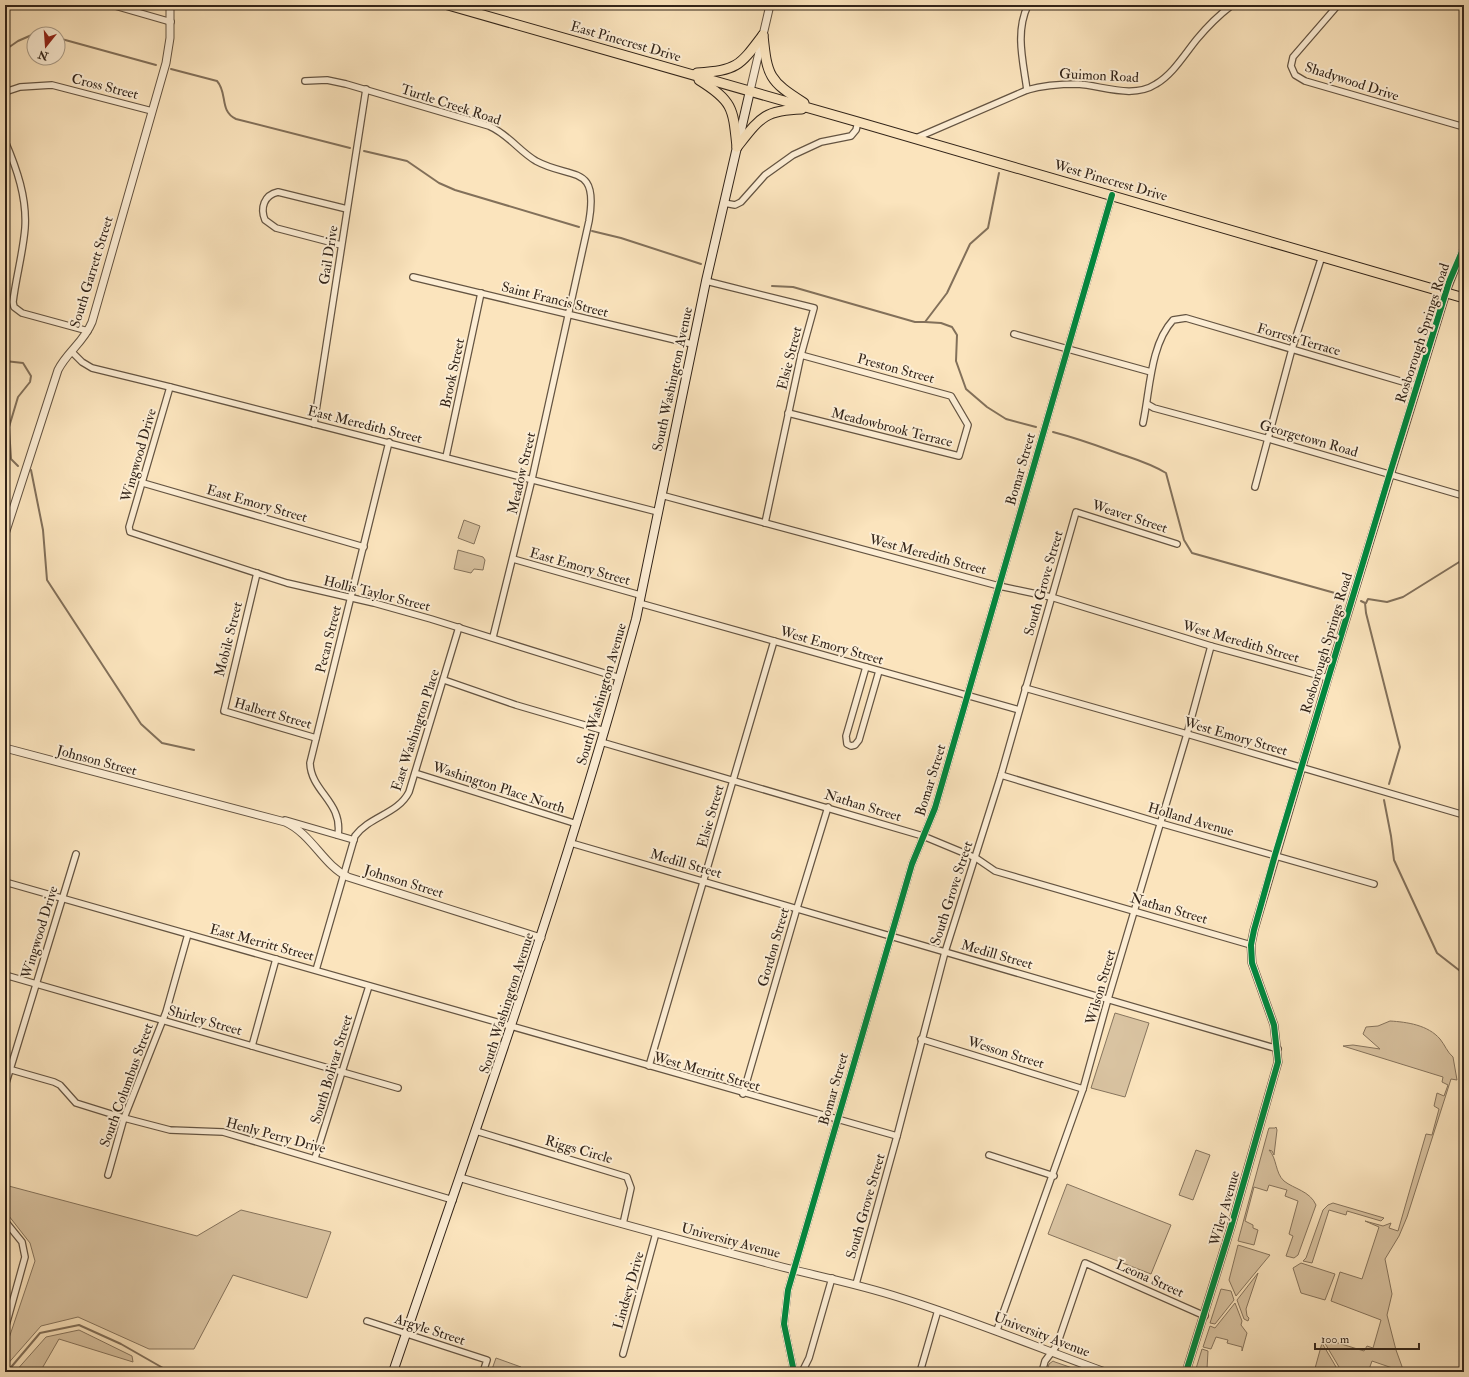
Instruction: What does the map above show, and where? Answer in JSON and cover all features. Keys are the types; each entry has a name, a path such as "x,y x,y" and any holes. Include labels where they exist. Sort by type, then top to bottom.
{"main road":[{"name":"East Pinecrest Drive","path":"448,5 750,91"},
{"path":"690,74 724,71 736,66 744,60 763,35"},
{"path":"763,35 767,66 771,76 783,90 812,108"},
{"path":"690,74 718,92 728,102 733,113 737,147"},
{"name":"West Pinecrest Drive","path":"750,91 1464,298"},
{"name":"South Washington Avenue","path":"393,1372 512,1027 577,824 620,678 658,512 692,344 750,91"},
{"path":"737,147 756,122 768,114 787,109 812,108"}],"street":[{"path":"112,5 171,22"},
{"name":"South Garrett Street","path":"5,534 58,370 82,341 88,331 168,54 171,22 170,5"},
{"name":"South Washington Avenue","path":"750,91 770,5"},
{"path":"1027,90 1020,41 1022,21 1028,5"},
{"name":"Guimon Road","path":"916,138 1027,90 1039,87 1065,84 1132,91 1151,87 1168,75 1202,33 1232,5"},
{"name":"Shadywood Drive","path":"1338,5 1293,57 1291,66 1294,75 1305,81 1464,127"},
{"name":"Turtle Creek Road","path":"305,81 332,81 366,89 489,126 503,133 536,160 583,178 590,188 591,211 569,314"},
{"name":"Cross Street","path":"5,92 20,87 52,85 152,111"},
{"name":"Gail Drive","path":"314,424 366,89"},
{"path":"724,203 735,205 741,202 764,175 798,152 821,142 851,136 854,134 858,122"},
{"path":"5,141 19,177 25,216 24,238 13,298 14,307 22,313 88,331"},
{"path":"341,245 276,228 265,220 262,209 266,198 272,193 278,192 347,209"},
{"name":"Bomar Street","path":"794,1372 786,1340 784,1317 786,1299 912,864 935,808 1112,195"},
{"name":"Rosborough Springs Road","path":"1278,1049 1272,1016 1252,963 1251,945 1275,855 1390,473 1446,293 1464,247"},
{"path":"1255,487 1292,349 1322,256"},
{"name":"Saint Francis Street","path":"413,277 692,344"},
{"name":"Elsie Street","path":"706,281 814,308 801,355 765,523"},
{"name":"Brook Street","path":"446,457 481,293"},
{"name":"Meadow Street","path":"492,637 532,480 569,314"},
{"name":"Forrest Terrace","path":"1150,372 1166,328 1173,320 1186,318 1417,386"},
{"path":"1014,334 1150,372 1147,389 1147,404 1143,423"},
{"name":"East Meredith Street","path":"72,352 82,362 92,368 389,442 658,512"},
{"name":"Preston Street","path":"801,355 951,396 968,425"},
{"name":"Wingwood Drive","path":"128,530 170,387"},
{"name":"Georgetown Road","path":"1147,404 1154,408 1390,473 1464,496"},
{"name":"Meadowbrook Terrace","path":"788,413 959,456 968,425"},
{"name":"Pecan Street","path":"338,835 339,820 336,812 311,772 310,763 389,442"},
{"name":"East Emory Street","path":"143,483 364,547"},
{"name":"West Meredith Street","path":"661,496 999,586 1051,597 1211,646 1328,678"},
{"name":"Weaver Street","path":"1076,512 1177,544"},
{"name":"South Grove Street","path":"856,1284 897,1136 921,1039 945,952 976,858 1001,775 1076,512"},
{"name":"Hollis Taylor Street","path":"128,530 134,534 257,573 308,588 351,597 459,627 620,678"},
{"name":"East Emory Street","path":"513,559 639,599"},
{"name":"Mobile Street","path":"224,711 257,573"},
{"name":"West Emory Street","path":"639,599 774,641 968,694 1019,710"},
{"name":"East Washington Place","path":"354,840 360,829 368,822 403,802 409,792 459,627"},
{"name":"Elsie Street","path":"649,1066 774,641"},
{"name":"Wilson Street","path":"997,1330 1054,1176 1083,1089 1108,999 1187,734 1211,646"},
{"path":"866,667 846,736 847,744 851,746 855,745 859,740 880,671"},
{"path":"444,680 516,705 604,731"},
{"name":"West Emory Street","path":"1025,688 1464,815"},
{"name":"Halbert Street","path":"224,711 316,738"},
{"name":"Nathan Street","path":"601,742 733,779 923,836 976,858 995,871 1251,945"},
{"name":"Johnson Street","path":"5,748 127,782 290,824 302,833 344,875 541,938"},
{"name":"Washington Place North","path":"415,773 577,824"},
{"name":"Holland Avenue","path":"1001,775 1160,823 1374,884"},
{"name":"Gordon Street","path":"743,1094 828,807"},
{"name":"Johnson Street","path":"276,820 293,822 354,840"},
{"path":"316,970 354,840"},
{"name":"Medill Street","path":"571,843 1278,1049"},
{"name":"Wingwood Drive","path":"5,1086 7,1069 76,854"},
{"name":"East Merritt Street","path":"5,882 62,897 512,1027"},
{"name":"South Columbus Street","path":"108,1175 124,1118 166,1012 188,934"},
{"path":"252,1046 276,959"},
{"name":"Shirley Street","path":"5,975 398,1088"},
{"name":"South Bolivar Street","path":"315,1158 344,1072 369,986"},
{"name":"West Merritt Street","path":"512,1027 743,1094 897,1136"},
{"name":"Wesson Street","path":"921,1039 1083,1089"},
{"name":"Wiley Avenue","path":"1186,1372 1205,1316 1274,1080 1278,1062 1278,1049"},
{"name":"Henly Perry Drive","path":"7,1069 54,1082 60,1085 76,1103 124,1118 170,1130 223,1132 453,1200"},
{"name":"Riggs Circle","path":"476,1131 627,1177 631,1188 623,1224"},
{"path":"989,1155 1054,1176"},
{"name":"University Avenue","path":"461,1178 656,1233 794,1270 856,1284 997,1330 1052,1353 1105,1372"},
{"path":"5,1221 22,1242 25,1257 5,1329"},
{"name":"Lindsey Drive","path":"623,1354 656,1233"},
{"name":"Leona Street","path":"1052,1353 1057,1345 1085,1263 1205,1316"},
{"path":"802,1372 809,1358 832,1278"},
{"path":"920,1372 938,1310"},
{"name":"Argyle Street","path":"367,1321 487,1360 483,1372"},
{"path":"1042,1372 1045,1361 1052,1353"}],"shaded area":[{"path":"464,520 480,526 474,544 458,538"},
{"path":"458,550 483,557 485,560 483,570 474,569 471,573 454,569"},
{"path":"1115,1013 1149,1023 1125,1097 1091,1088"},
{"path":"1390,1021 1417,1025 1430,1030 1435,1034 1453,1057 1457,1080 1451,1079 1407,1217 1399,1236 1385,1259 1392,1294 1387,1315 1396,1350 1404,1372 1372,1361 1368,1372 1342,1372 1323,1340 1325,1339 1364,1351 1367,1346 1373,1348 1381,1320 1331,1301 1340,1272 1362,1279 1379,1227 1365,1221 1383,1226 1391,1223 1389,1228 1398,1231 1426,1134 1432,1135 1439,1109 1434,1106 1437,1093 1444,1096 1448,1085 1442,1082 1443,1077 1343,1046 1353,1045 1380,1049 1363,1034 1366,1027 1378,1026"},
{"path":"1276,1127 1277,1130 1274,1155 1272,1151 1269,1150 1272,1153 1281,1178 1288,1184 1310,1196 1316,1205 1298,1255 1294,1258 1286,1256 1293,1236 1289,1234 1298,1201 1285,1196 1287,1190 1269,1185 1267,1191 1254,1187 1245,1221 1253,1225 1253,1228 1258,1230 1254,1245 1238,1241 1269,1128"},
{"path":"1196,1150 1210,1155 1193,1200 1179,1195"},
{"path":"1067,1184 1171,1225 1151,1274 1048,1234"},
{"path":"5,1185 197,1236 241,1210 331,1232 307,1298 233,1275 194,1349 149,1349 78,1317 41,1326 5,1367 5,1345 7,1344 35,1261 30,1243 5,1211"},
{"path":"1333,1203 1384,1218 1381,1221 1347,1211 1346,1215 1329,1210 1312,1263 1303,1261 1306,1258 1323,1210 1328,1205"},
{"path":"1238,1245 1270,1255 1236,1296 1229,1280"},
{"path":"1301,1263 1335,1274 1325,1300 1301,1293 1293,1268"},
{"path":"1258,1273 1246,1309 1247,1316 1249,1318 1248,1321 1244,1319 1237,1300"},
{"path":"1221,1289 1231,1291 1234,1300 1215,1324 1210,1323"},
{"path":"1235,1303 1242,1321 1241,1325 1247,1333 1242,1351 1242,1347 1227,1343 1228,1340 1216,1337 1211,1349 1203,1347 1210,1326 1215,1328"},
{"path":"79,1330 132,1356 133,1362 59,1339 40,1372 15,1372 46,1337"},
{"path":"1322,1343 1339,1372 1314,1372"},
{"path":"1202,1349 1208,1351 1207,1369 1203,1370 1204,1372 1195,1372"},
{"path":"496,1358 521,1367 522,1372 491,1372"},
{"path":"1053,1361 1084,1372 1047,1372 1049,1364"}],"waterway":[{"path":"5,50 26,38"},
{"path":"66,40 156,65"},
{"path":"171,69 217,81 222,91 225,107 231,116 236,119 350,148"},
{"path":"364,151 407,161 439,183 455,190 579,227"},
{"path":"772,286 793,287 915,322 925,322 947,293 970,244 988,228 999,173"},
{"path":"592,231 621,238 701,264"},
{"path":"925,322 941,323 952,327 957,335 956,361 966,389 987,407 1006,419 1036,427"},
{"path":"5,361 23,363 31,376 30,382 18,397 9,427 11,459 18,466"},
{"path":"1053,432 1081,440 1152,465 1166,473 1184,540 1192,553 1342,595"},
{"path":"31,470 43,530 47,580 141,724 162,743 194,750"},
{"path":"1366,603 1368,599 1387,602 1403,597 1464,559"},
{"path":"1361,601 1365,603 1366,613 1400,747 1389,784"},
{"path":"1384,800 1394,860 1437,953 1464,974"},
{"path":"7,1372 40,1333 79,1325 121,1344 170,1372"}],"cycle path":[{"path":"794,1372 784,1324 788,1290 912,864 935,808 1112,195"},
{"path":"1186,1372 1231,1227 1278,1062 1274,1025 1252,963 1251,945 1254,930 1275,855 1390,473 1449,282 1464,247"}]}
